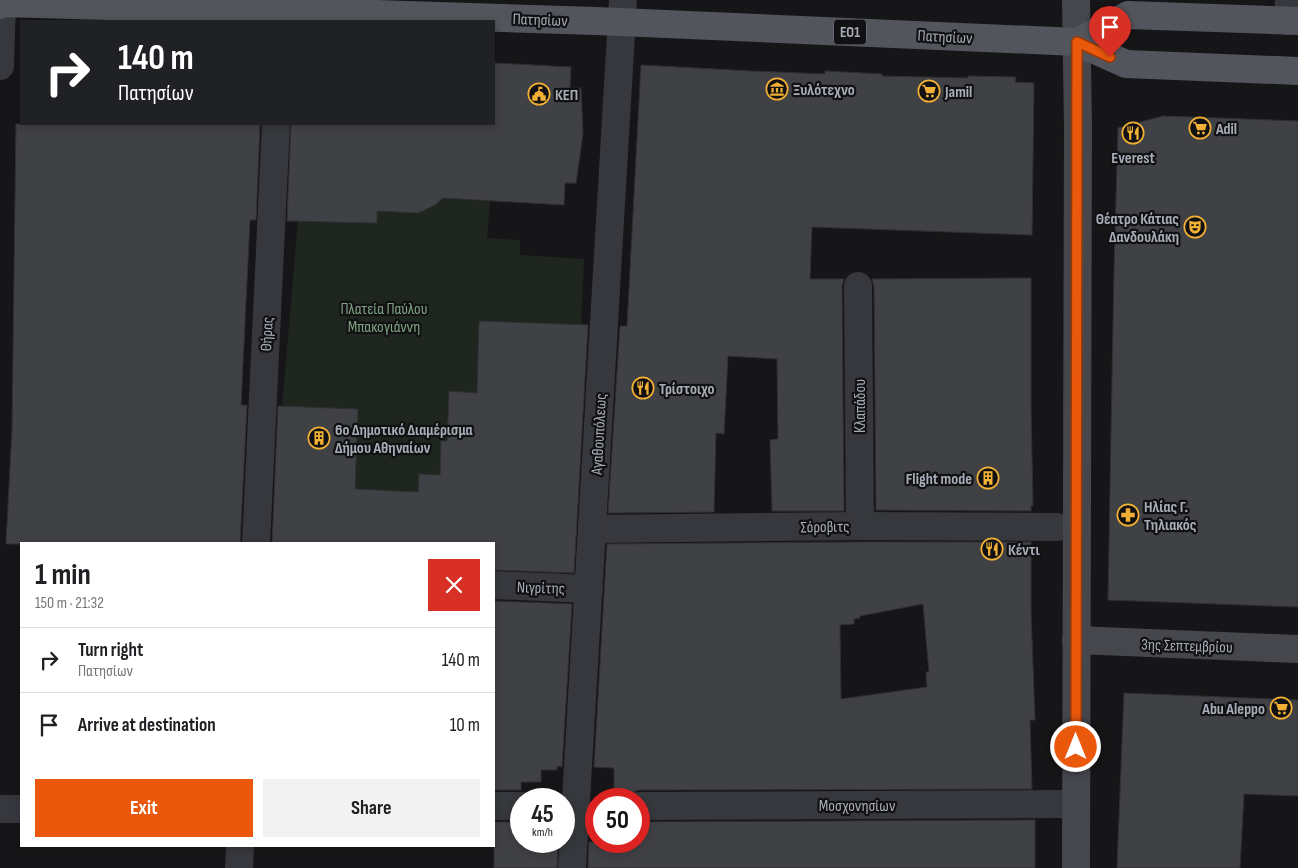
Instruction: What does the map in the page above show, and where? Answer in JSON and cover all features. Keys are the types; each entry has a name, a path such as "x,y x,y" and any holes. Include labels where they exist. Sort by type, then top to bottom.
{"main road":[{"path":"1076,0 1076,868"},
{"path":"1198,0 1221,9 1243,14 1292,14"},
{"name":"Πατησίων","path":"1,2 282,11 622,11 1077,42 1126,64 1298,71"},
{"path":"1077,42 1128,15 1292,14"},
{"name":"3ης Σεπτεμβρίου","path":"1076,640 1298,649"}],"street":[{"path":"0,66 1,2"},
{"name":"Αγαθουπόλεως","path":"572,868 579,806 592,529 622,11"},
{"name":"Θήρας","path":"256,542 276,125"},
{"name":"Κλαπάδου","path":"858,286 860,526"},
{"name":"Σόροβιτς","path":"592,529 860,526 1057,527"},
{"name":"Νιγρίτης","path":"495,585 589,589"},
{"name":"Μοσχονησίων","path":"650,806 1076,804"},
{"path":"495,806 510,806"},
{"path":"0,809 20,809"},
{"path":"239,868 240,847"}],"green space":[{"name":"Πλατεία Παύλου Μπακογιάννη","path":"443,198 490,201 487,238 520,240 520,255 584,259 581,325 479,321 477,393 449,391 444,475 419,474 418,492 393,497 352,495 356,469 358,409 282,406 298,221 376,223 377,211 418,213 435,205"}],"building":[{"path":"495,63 571,67 570,88 581,88 583,134 576,183 565,183 564,205 443,198 435,205 418,213 377,211 377,223 287,221 291,125 495,125"},
{"path":"641,65 825,74 825,71 882,74 882,76 1016,77 1015,82 1034,83 1032,235 812,227 810,279 844,279 842,286 844,511 772,511 770,440 778,439 777,359 728,356 724,434 716,433 714,512 608,513 620,326 627,326"},
{"path":"1163,116 1298,121 1298,607 1108,600 1118,128"},
{"path":"16,124 260,125 256,220 250,220 241,405 247,405 240,542 20,542 20,544 6,544 12,430"},
{"path":"1031,278 1033,506 1031,506 1031,511 876,510 874,286 872,279"},
{"path":"479,321 588,325 574,573 495,570 495,542 272,542 278,406 358,409 355,489 418,492 419,474 440,475 441,441 447,441 449,391 477,393"},
{"path":"1031,542 1031,611 1035,720 1030,720 1032,789 650,790 650,788 614,788 614,768 594,767 607,544","holes":["923,604 929,672 926,672 927,687 841,699 840,625 854,624 854,619 860,618 860,616"]},
{"path":"495,601 572,604 562,767 557,766 557,770 541,770 541,782 521,782 521,788 495,790"},
{"path":"1124,693 1298,700 1298,796 1244,794 1240,868 1117,868"},
{"path":"1035,820 1035,868 588,868 589,853 650,853 650,822"},
{"path":"495,822 510,822 510,853 558,853 557,868 494,868"}],"place":[{"name":"Ξυλότεχνο","path":"777,89"},
{"name":"Jamil","path":"929,91"},
{"name":"ΚΕΠ","path":"539,94"},
{"name":"Adil","path":"1200,128"},
{"name":"Everest","path":"1133,133"},
{"name":"Θέατρο Κάτιας Δανδουλάκη","path":"1195,227"},
{"name":"Τρίστοιχο","path":"643,388"},
{"name":"6ο Δημοτικό Διαμέρισμα Δήμου Αθηναίων","path":"319,438"},
{"name":"Flight mode","path":"988,478"},
{"name":"Ηλίας Γ. Τηλιακός","path":"1128,515"},
{"name":"Κέντι","path":"992,549"},
{"name":"Abu Aleppo","path":"1281,708"}],"route":[{"path":"1076,747 1077,42 1110,57"}]}
